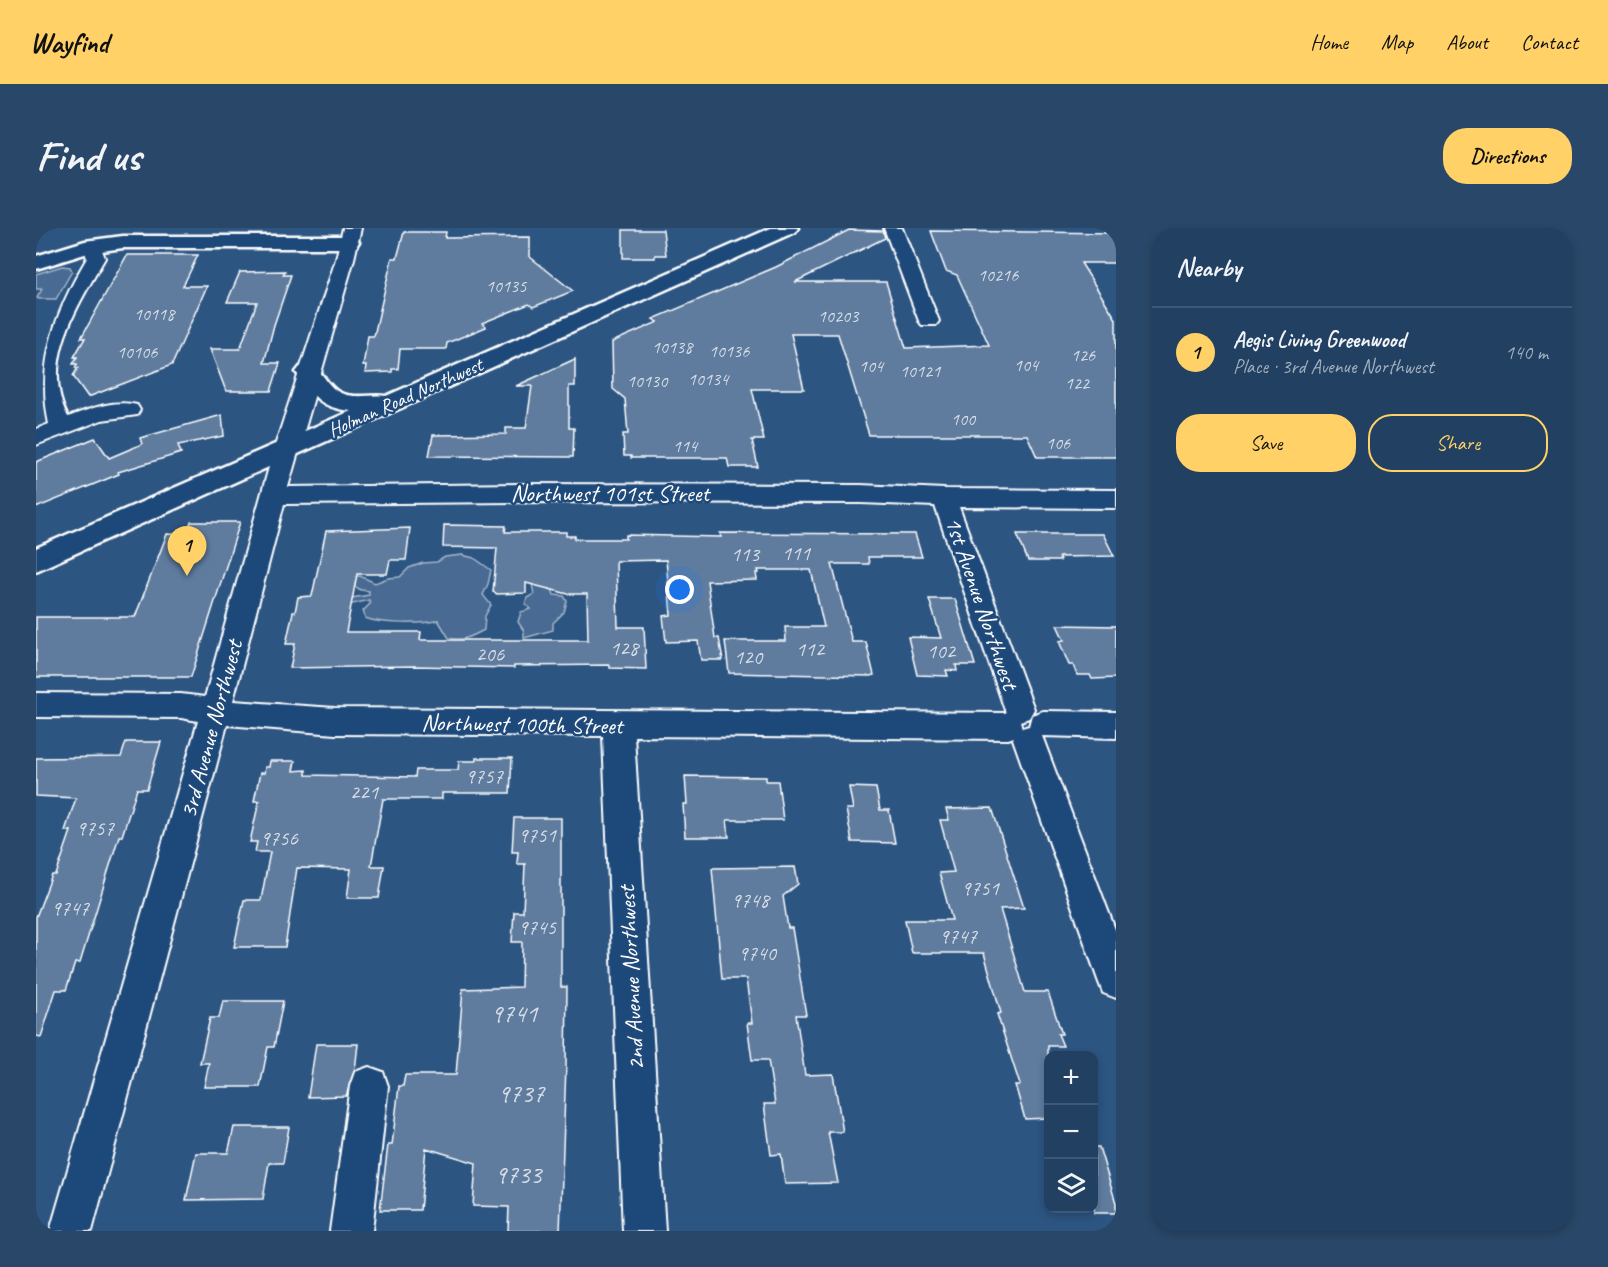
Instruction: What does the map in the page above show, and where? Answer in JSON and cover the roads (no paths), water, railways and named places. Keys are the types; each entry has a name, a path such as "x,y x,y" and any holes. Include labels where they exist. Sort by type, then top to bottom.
{"main road":[{"name":"Holman Road Northwest","path":"36,560 775,230"},
{"path":"36,263 92,246 140,241 350,235"},
{"path":"308,372 325,395 332,398 349,402 391,403"}],"street":[{"path":"893,228 929,321"},
{"name":"3rd Avenue Northwest","path":"71,1231 216,711 286,449 350,235"},
{"path":"62,427 49,401 44,381 44,360 54,333 96,258 92,246"},
{"path":"36,437 99,413 129,410"},
{"name":"Northwest 101st Street","path":"275,496 520,493 861,494 944,498 1116,499"},
{"name":"1st Avenue Northwest","path":"944,498 1116,980"},
{"name":"Northwest 100th Street","path":"36,705 181,706 335,722 1116,725"},
{"name":"2nd Avenue Northwest","path":"618,724 644,1231"},
{"path":"351,1231 369,1086"}],"place":[{"name":"Aegis Living Greenwood","path":"187,576"}]}
